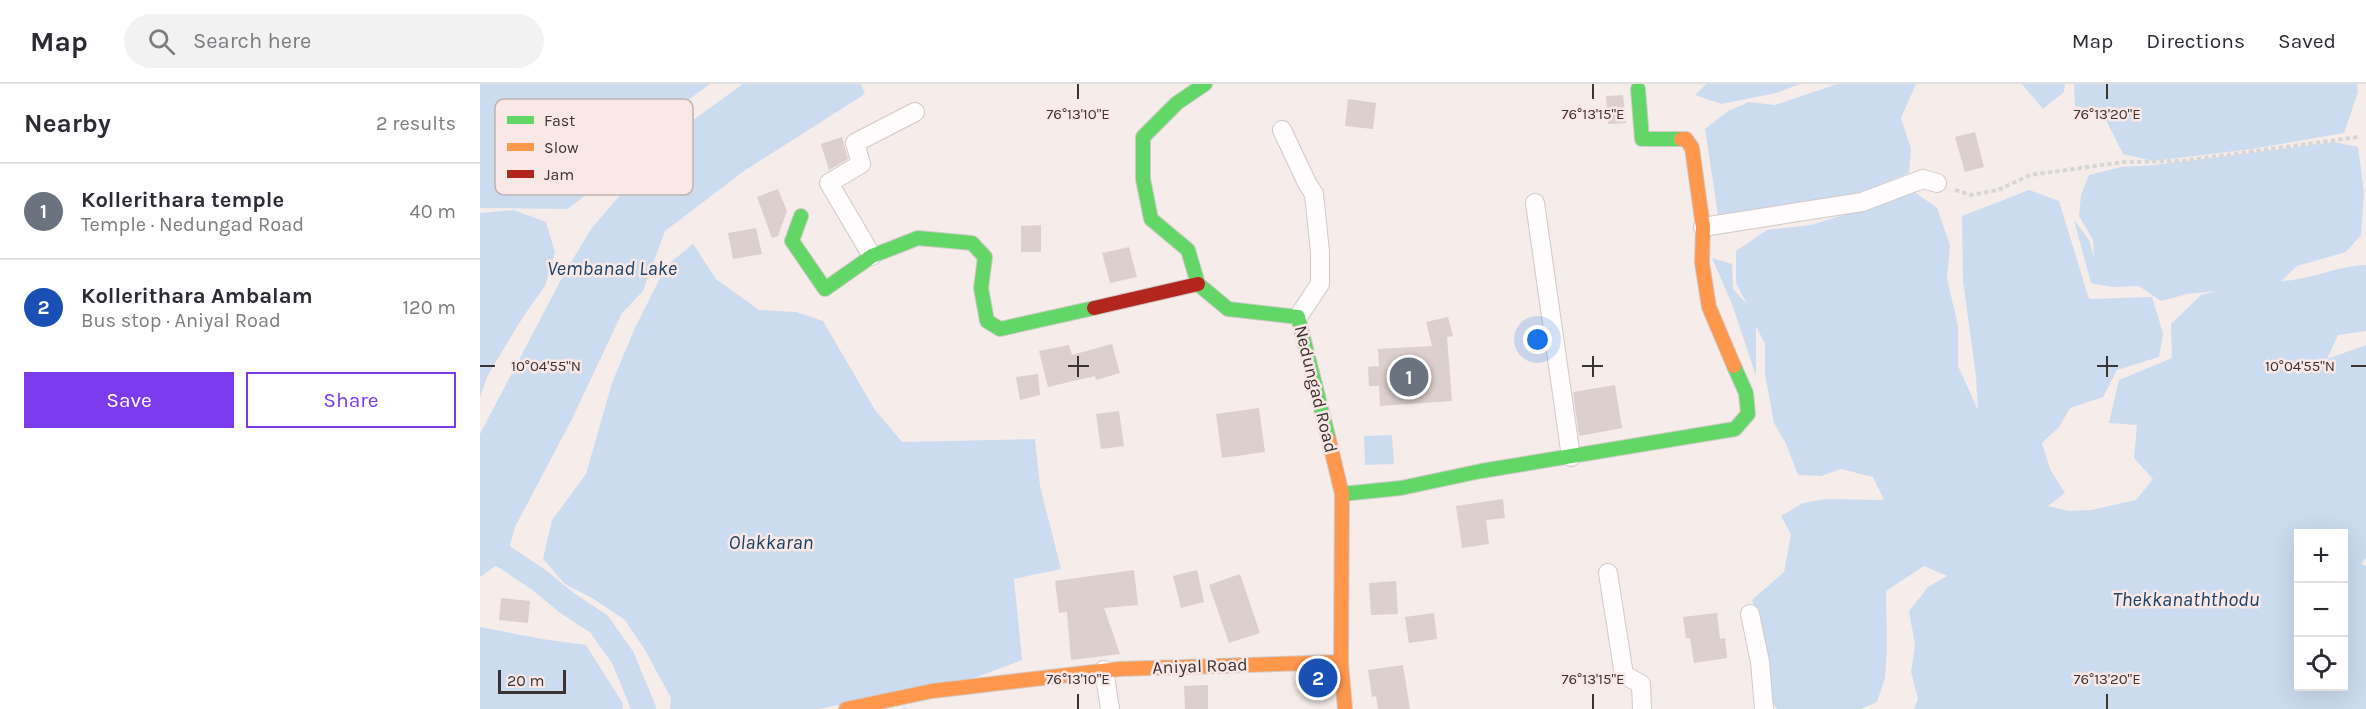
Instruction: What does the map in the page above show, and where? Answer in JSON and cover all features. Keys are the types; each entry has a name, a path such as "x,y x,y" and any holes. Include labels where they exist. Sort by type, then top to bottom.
{"street":[{"path":"801,216 792,241 825,289 872,256 918,238 972,243 985,257 981,288 987,321 1000,329 1198,284 1188,250 1151,219 1143,179 1143,137 1177,103 1205,84"},
{"path":"1342,494 1401,488 1481,471 1735,429 1748,414 1746,393 1709,307 1702,263 1703,227 1692,148 1686,139 1642,139 1638,88"},
{"path":"872,256 829,183 861,164 855,143 915,112"},
{"path":"1282,130 1314,194 1320,252 1320,284 1298,317"},
{"path":"1703,227 1849,204 1923,179 1937,183"},
{"path":"1535,202 1570,457"},
{"name":"Nedungad Road","path":"1198,284 1228,309 1298,317 1342,494 1341,662 1345,709"},
{"path":"1608,573 1624,675 1641,684 1642,709"},
{"path":"1750,614 1760,662 1764,709"},
{"name":"Aniyal Road","path":"846,709 932,691 1104,670 1341,662"},
{"path":"1104,670 1110,709"}],"path":[{"path":"1937,183 1971,195 1998,190 2030,175 2124,162 2182,161 2358,137"}],"water":[{"path":"480,84 710,84 690,99 495,99 495,195 586,195 568,209 480,208"},
{"name":"Vembanad Lake","path":"743,84 861,84 865,94 744,171 665,231 643,291 622,313 572,419 515,527 509,549 497,565 480,577 480,434 564,274 591,229 620,195 693,195 693,120"},
{"path":"1706,84 1800,84 1776,93 1721,104 1695,95"},
{"name":"Thekkanaththodu","path":"1837,84 1916,84 1901,118 1911,149 1909,173 1849,195 1854,212 1912,190 1937,208 1950,245 1947,278 1958,326 1958,366 1978,410 1976,376 1963,281 1962,216 2029,190 2059,201 2089,299 2152,297 2163,333 2159,357 2117,370 2103,397 2070,408 2059,427 2042,443 2050,469 2065,493 2048,506 2069,511 2092,510 2136,500 2153,479 2134,458 2137,425 2109,423 2119,380 2172,358 2171,324 2201,295 2216,291 2187,294 2161,301 2139,286 2112,287 2091,283 2074,220 2089,240 2094,257 2093,240 2079,216 2081,195 2089,175 2121,167 2155,165 2334,142 2358,147 2364,192 2361,235 2346,252 2297,266 2281,281 2366,265 2366,331 2338,335 2327,359 2366,345 2366,558 2361,564 2366,566 2366,709 1914,709 1918,699 1911,672 1915,645 1909,611 1928,587 1947,576 1924,566 1886,591 1885,678 1877,702 1861,709 1777,709 1769,699 1761,633 1752,600 1784,572 1791,534 1781,516 1803,503 1827,499 1884,500 1873,477 1841,469 1821,476 1798,475 1786,444 1774,423 1765,374 1765,344 1756,326 1756,376 1732,304 1712,258 1732,264 1733,289 1747,304 1736,283 1736,251 1767,230 1811,225 1850,213 1844,195 1779,206 1719,221 1705,129 1728,111 1749,102 1775,105"},
{"path":"2022,84 2065,84 2064,92 2043,109"},
{"path":"2074,84 2357,84 2358,92 2344,133 2252,149 2153,161 2123,154 2102,112 2075,106"},
{"path":"514,210 546,222 555,252 545,286 523,317 488,375 480,397 480,213"},
{"name":"Olakkaran","path":"693,244 716,279 759,310 796,312 823,321 875,410 902,442 1035,439 1040,486 1061,569 1014,579 1022,660 966,681 817,709 670,709 671,698 645,650 625,620 592,598 565,584 543,559 552,520 586,474 612,383 634,330 666,266"},
{"path":"1392,435 1394,464 1365,465 1364,436"},
{"path":"480,627 586,645 622,702 623,709 480,709"}],"building":[{"path":"1623,95 1626,123 1608,124 1606,96"},
{"path":"1348,99 1376,103 1373,129 1345,126"},
{"path":"1975,132 1984,167 1965,172 1955,137"},
{"path":"842,137 848,159 829,170 821,144"},
{"path":"778,189 787,211 778,236 772,238 757,197"},
{"path":"1041,225 1041,252 1021,252 1021,226"},
{"path":"756,228 762,254 733,259 728,233"},
{"path":"1129,247 1137,277 1110,283 1102,253"},
{"path":"1448,317 1453,336 1447,337 1452,401 1380,406 1379,386 1369,386 1368,367 1379,366 1378,349 1432,346 1426,322"},
{"path":"1112,344 1120,373 1096,380 1095,376 1048,387 1039,351 1069,345 1072,355"},
{"path":"1038,374 1040,395 1020,400 1016,377"},
{"path":"1615,385 1622,428 1579,436 1573,392"},
{"path":"1259,408 1265,452 1222,458 1216,414"},
{"path":"1119,411 1124,446 1101,449 1096,414"},
{"path":"1503,499 1505,518 1486,520 1489,544 1462,548 1456,506"},
{"path":"1134,570 1138,605 1104,608 1120,654 1071,660 1067,612 1059,613 1055,581"},
{"path":"1197,570 1204,602 1181,608 1173,576"},
{"path":"1240,574 1260,633 1229,643 1209,585"},
{"path":"1396,581 1398,614 1371,615 1369,583"},
{"path":"501,598 530,601 528,623 499,620"},
{"path":"1434,613 1437,639 1409,643 1405,617"},
{"path":"1717,613 1720,639 1725,638 1727,658 1694,663 1690,638 1686,638 1683,617"},
{"path":"1403,665 1410,709 1378,709 1376,696 1372,697 1368,670"},
{"path":"1208,685 1208,709 1185,709 1184,686"}],"waterway":[{"path":"480,547 503,556 599,624 623,658 644,709"}],"traffic: fast":[{"path":"1205,84 1177,103 1143,137 1143,179 1151,219 1188,250 1198,284 1228,309 1298,317 1329,440"},
{"path":"1638,89 1642,139 1681,139"},
{"path":"801,216 792,241 825,289 872,256 918,238 972,243 985,257 981,288 987,321 1000,329 1094,308"},
{"path":"1342,494 1401,488 1481,471 1735,429 1748,414 1746,393 1734,366"}],"traffic: slow":[{"path":"1681,139 1686,139 1692,148 1703,227 1702,263 1709,307 1734,366"},
{"path":"1329,440 1342,494 1341,662 1345,709"},
{"path":"846,709 932,691 1119,669 1341,662"}],"traffic: jam":[{"path":"1094,308 1198,284"}],"place":[{"name":"Kollerithara temple","path":"1409,377"},
{"name":"Kollerithara Ambalam","path":"1318,678"}]}
